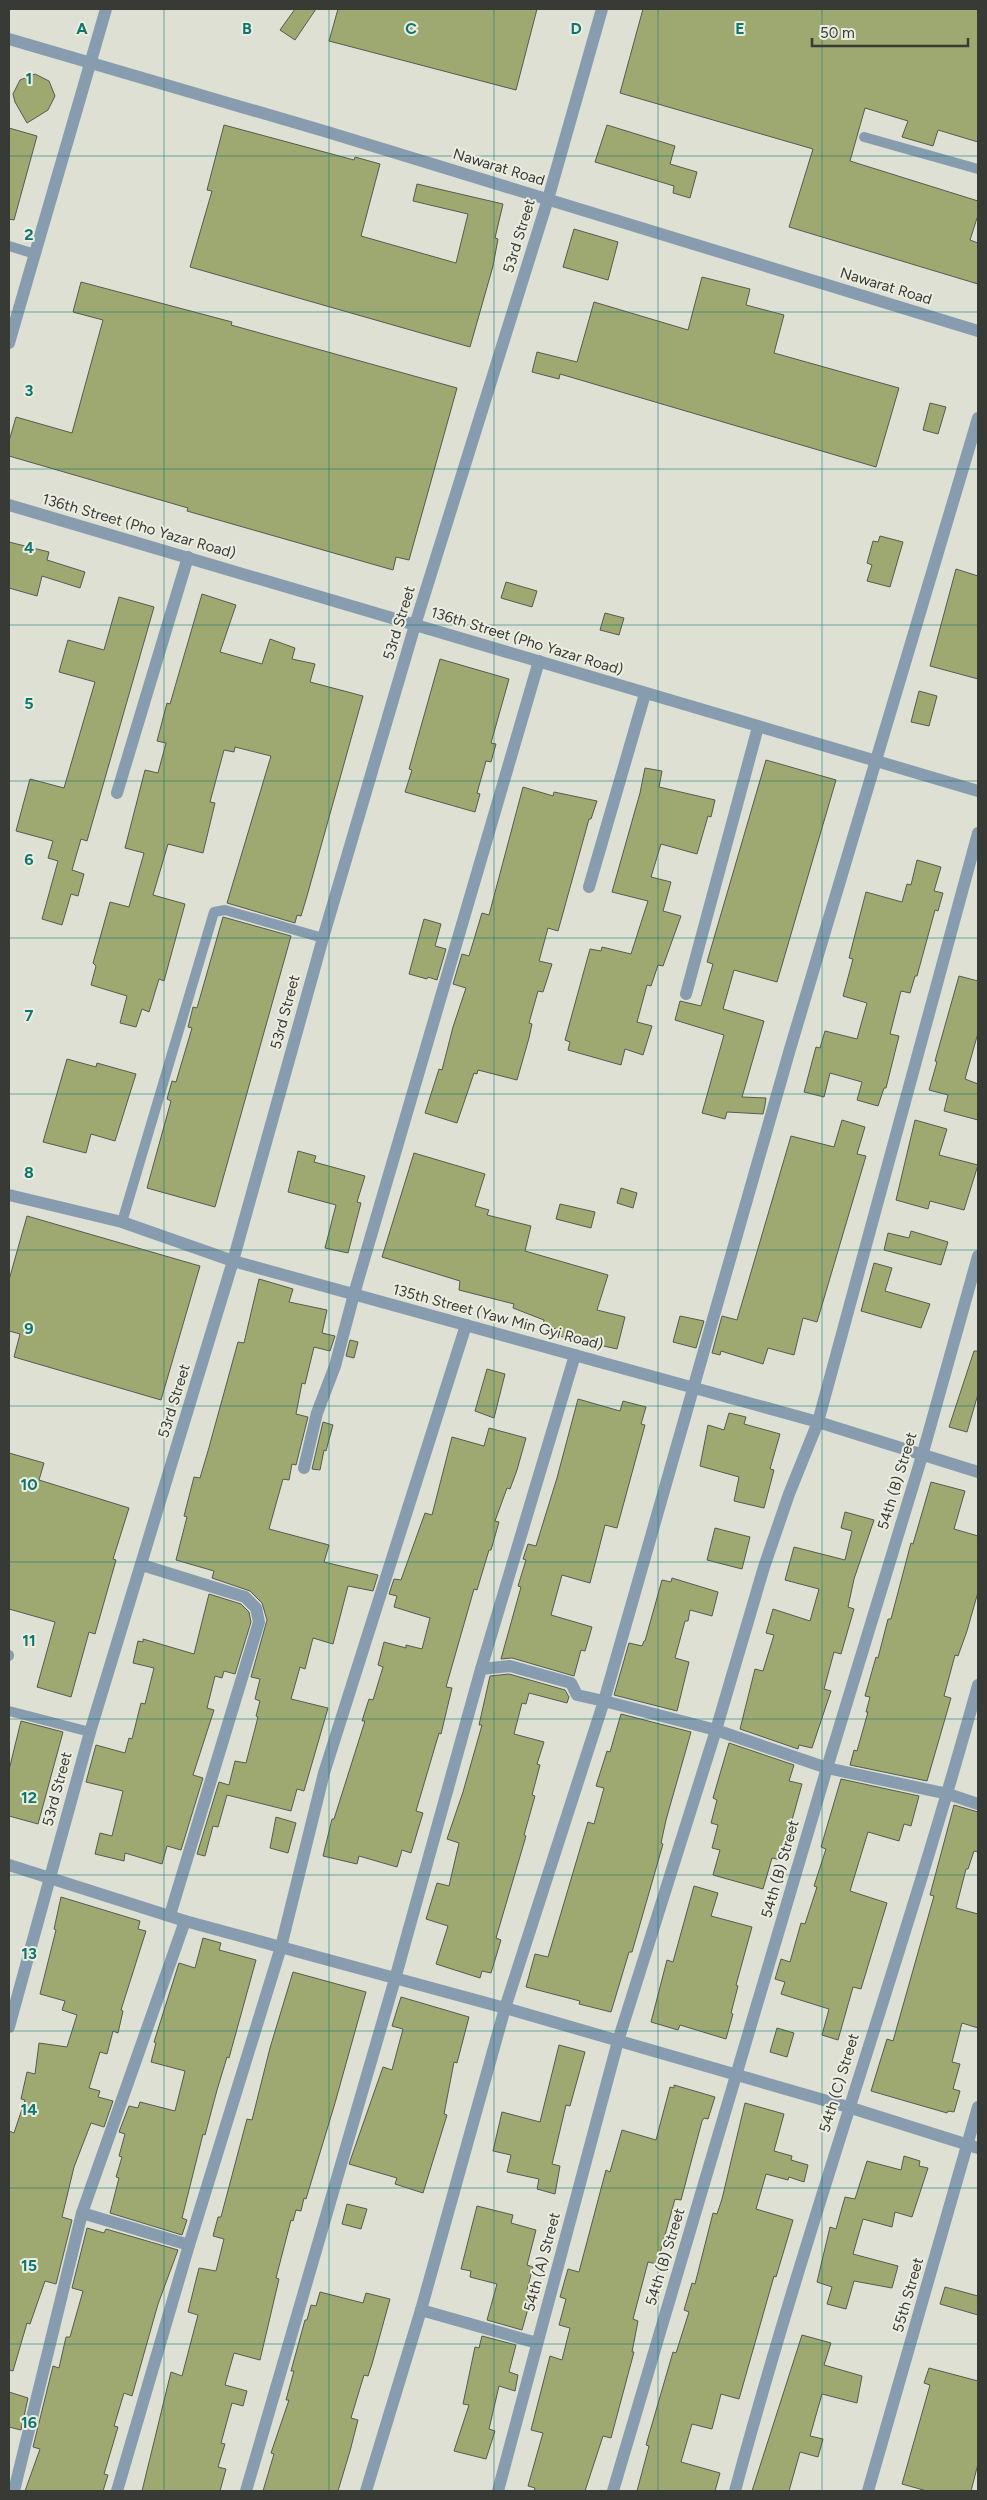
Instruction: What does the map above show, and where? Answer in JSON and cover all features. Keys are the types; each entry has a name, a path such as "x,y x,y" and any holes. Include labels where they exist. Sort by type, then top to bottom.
{"street":[{"path":"9,343 106,9"},
{"name":"53rd Street","path":"9,2027 90,1732 233,1261 322,938 415,625 548,199 602,9"},
{"name":"Nawarat Road","path":"9,40 548,199 978,332"},
{"path":"366,2491 421,2310 505,2008 604,1701 790,1049 978,418"},
{"name":"136th Street (Pho Yazar Road)","path":"9,505 978,791"},
{"path":"117,793 188,557"},
{"path":"304,1468 317,1413 335,1366 354,1294 539,661"},
{"path":"589,887 645,694"},
{"path":"686,994 758,727"},
{"name":"54th (A) Street","path":"498,2491 618,2041 716,1730 764,1567 789,1494 818,1422 978,833"},
{"name":"135th Street (Yaw Min Gyi Road)","path":"9,1195 122,1222 233,1261 818,1422 978,1472"},
{"name":"54th (B) Street","path":"613,2491 827,1768 922,1456 978,1256"},
{"path":"117,2491 189,2245 281,1947 324,1773 466,1325"},
{"path":"246,2491 395,1979 481,1669 575,1355"},
{"path":"142,1565 244,1597 256,1608 259,1622 170,1915"},
{"path":"481,1669 510,1666 572,1683 577,1695 716,1730 827,1768 948,1794 978,1804"},
{"name":"54th (C) Street","path":"735,2491 848,2107 948,1794 978,1685"},
{"path":"9,1865 185,1921 505,2008 848,2107 973,2147"},
{"path":"14,2491 82,2213 185,1921"},
{"name":"55th Street","path":"868,2491 973,2147 978,2107"},
{"path":"82,2213 189,2245"},
{"path":"421,2310 536,2343"}],"lane":[{"path":"864,137 978,169"},
{"path":"9,246 35,254"},
{"path":"122,1222 214,912 225,910 322,938"},
{"path":"9,1711 90,1732"}],"building":[{"path":"295,9 316,9 295,40 280,30"},
{"path":"338,9 537,9 516,90 329,41"},
{"path":"643,9 978,9 978,142 938,130 933,146 902,137 908,121 865,108 850,161 978,201 978,215 970,240 978,243 978,284 789,227 813,149 620,93"},
{"path":"35,74 49,81 55,96 48,110 27,123 15,102 13,94 20,80"},
{"path":"224,125 354,160 355,157 380,164 361,236 456,263 468,214 413,201 417,184 503,204 495,238 498,239 493,266 470,347 190,267 212,191 207,190"},
{"path":"607,125 675,146 670,164 697,172 690,198 673,193 674,186 595,162"},
{"path":"9,128 37,136 14,220 9,219"},
{"path":"574,229 618,242 608,280 563,267"},
{"path":"702,277 750,289 746,305 784,315 774,353 899,388 876,467 560,374 559,379 532,372 537,352 577,362 594,302 688,330"},
{"path":"81,282 232,322 231,325 457,388 409,560 396,557 393,570 187,511 188,508 9,456 9,441 16,417 72,433 103,320 73,312"},
{"path":"930,403 946,407 938,434 923,430"},
{"path":"880,536 903,542 890,587 867,581 872,565 867,563 873,541 878,542"},
{"path":"9,542 49,552 47,560 85,572 80,588 42,576 37,596 9,588"},
{"path":"956,569 978,576 978,679 930,666"},
{"path":"506,582 537,591 532,607 501,598"},
{"path":"202,594 236,605 220,652 262,664 270,639 295,648 292,659 315,664 310,682 363,696 307,896 301,916 297,915 295,923 227,903 271,756 235,747 234,752 224,750 210,802 215,803 203,853 168,844 153,895 185,904 164,981 159,979 149,1012 142,1009 136,1027 120,1023 127,996 91,985 96,966 93,963 110,902 129,907 144,853 125,848 145,770 158,773 166,743 157,741 167,703 170,704"},
{"path":"119,597 154,607 87,841 81,839 72,870 84,874 78,896 71,894 62,925 42,919 58,861 48,858 53,841 16,831 30,779 64,788 95,682 59,672 68,640 104,650"},
{"path":"605,613 624,618 619,635 600,630"},
{"path":"440,659 509,679 491,743 496,744 491,762 486,761 477,793 480,794 475,812 405,792 412,770 409,769"},
{"path":"919,691 937,696 929,726 911,722"},
{"path":"766,760 836,780 777,982 734,970 723,1009 764,1021 742,1097 766,1098 763,1114 727,1112 725,1119 702,1113 724,1035 675,1020 680,1001 701,1006 713,964 707,962"},
{"path":"645,768 662,771 659,787 715,800 711,817 708,816 697,854 661,844 651,877 671,882 663,911 681,916 663,966 658,965 651,986 647,985 637,1022 652,1026 643,1055 625,1049 621,1065 568,1050 570,1042 565,1040 590,949 601,951 602,947 631,954 648,901 612,892 640,793"},
{"path":"523,787 553,796 554,792 597,801 591,819 589,819 558,931 548,928 539,961 552,964 543,992 538,991 529,1023 532,1024 529,1038 517,1080 478,1070 477,1074 474,1073 457,1123 425,1113 439,1069 442,1070 453,1027 466,988 453,984 462,954 469,956 482,913 489,915"},
{"path":"917,860 941,867 934,891 943,893 938,911 935,910 917,976 915,976 910,993 901,991 890,1034 899,1036 886,1088 884,1088 878,1106 857,1100 862,1082 830,1073 824,1097 804,1092 816,1047 820,1048 825,1031 857,1039 867,1003 843,996 853,959 849,958 866,892 902,902 907,884 911,885"},
{"path":"223,917 291,936 215,1207 147,1188 171,1101 167,1099 172,1081 176,1082 192,1028 188,1027 193,1007 197,1008"},
{"path":"424,919 441,924 435,946 446,949 437,980 409,974"},
{"path":"959,976 978,981 978,1033 965,1079 978,1084 978,1120 944,1111 948,1095 929,1090 937,1062 935,1061"},
{"path":"67,1059 96,1067 97,1063 136,1074 115,1141 91,1134 86,1153 43,1142"},
{"path":"842,1120 865,1127 857,1154 866,1156 817,1322 803,1318 794,1355 768,1348 763,1364 721,1351 720,1355 712,1353 722,1316 737,1320 791,1136 834,1147"},
{"path":"915,1120 947,1129 939,1155 978,1165 964,1210 930,1201 928,1209 896,1200"},
{"path":"298,1151 316,1156 314,1162 365,1176 357,1202 361,1203 348,1253 325,1248 336,1205 288,1192"},
{"path":"414,1153 485,1174 475,1206 489,1210 487,1215 531,1226 525,1251 608,1275 597,1310 625,1317 617,1349 559,1336 561,1330 543,1326 544,1320 513,1308 514,1304 459,1290 460,1281 382,1257"},
{"path":"621,1188 637,1193 633,1208 617,1203"},
{"path":"560,1204 595,1212 591,1228 556,1219"},
{"path":"27,1216 200,1266 161,1400 14,1357 20,1334 9,1331 9,1280"},
{"path":"911,1231 948,1242 941,1265 884,1250 888,1233 909,1238"},
{"path":"874,1263 892,1268 885,1291 930,1304 921,1328 861,1311"},
{"path":"259,1279 293,1289 289,1302 327,1310 322,1333 335,1336 330,1351 314,1347 305,1384 302,1383 296,1414 308,1417 296,1465 292,1464 289,1480 283,1479 269,1529 329,1545 324,1562 378,1575 373,1591 348,1586 333,1644 313,1638 305,1669 300,1667 291,1699 328,1708 304,1791 297,1789 291,1811 227,1795 218,1827 213,1826 205,1856 197,1854 219,1782 229,1785 235,1761 246,1763 258,1717 256,1716 260,1701 255,1699 260,1679 251,1677 267,1620 262,1603 250,1591 212,1578 214,1571 176,1560 187,1517 184,1516 194,1477 200,1478 238,1342 244,1343"},
{"path":"680,1316 704,1321 696,1348 673,1342"},
{"path":"350,1340 358,1342 354,1358 346,1356"},
{"path":"974,1351 978,1351 978,1394 967,1432 949,1427"},
{"path":"487,1369 505,1374 494,1418 475,1411"},
{"path":"578,1399 620,1411 623,1401 646,1407 641,1424 645,1425 617,1528 605,1525 590,1583 562,1575 551,1615 592,1627 585,1651 581,1650 574,1676 512,1658 501,1659 521,1587 518,1586 526,1560 523,1559 528,1544 536,1546 557,1478"},
{"path":"729,1413 746,1417 744,1424 780,1434 770,1469 774,1470 764,1508 734,1501 739,1477 700,1466 708,1425 724,1430"},
{"path":"323,1422 333,1425 326,1451 324,1450 320,1470 312,1469"},
{"path":"489,1428 526,1438 510,1489 507,1488 495,1521 499,1522 491,1550 489,1550 477,1590 474,1589 446,1687 452,1688 441,1734 439,1733 416,1811 423,1813 411,1853 402,1850 397,1867 359,1856 357,1864 323,1856 332,1819 334,1819 365,1721 362,1721 369,1699 373,1700 383,1667 378,1665 384,1642 406,1648 406,1645 422,1649 430,1618 394,1607 397,1596 389,1594 394,1579 401,1580 425,1513 432,1515 452,1437 484,1446"},
{"path":"9,1453 44,1463 39,1480 129,1508 113,1559 116,1560 95,1634 89,1632 71,1697 37,1687 55,1622 9,1609"},
{"path":"931,1482 965,1491 954,1529 978,1536 978,1592 958,1656 955,1655 944,1696 951,1698 927,1781 850,1765 854,1750 857,1751 868,1712 866,1712 870,1697 865,1696 876,1657 878,1658 888,1619 891,1619 911,1543 913,1544"},
{"path":"845,1512 874,1520 854,1579 848,1607 854,1609 841,1654 834,1652 824,1689 831,1691 812,1748 799,1745 798,1749 740,1729 755,1669 763,1671 774,1635 766,1633 773,1609 810,1621 819,1589 785,1580 794,1547 845,1560 852,1531 841,1528"},
{"path":"715,1528 750,1537 742,1569 707,1560"},
{"path":"672,1578 718,1592 712,1616 690,1610 688,1621 685,1621 675,1658 689,1662 677,1711 614,1695 629,1643 642,1646 662,1580 671,1582"},
{"path":"209,1594 241,1604 249,1612 251,1622 235,1674 224,1671 222,1678 215,1676 207,1708 214,1710 193,1775 203,1778 181,1850 167,1846 162,1864 125,1853 124,1861 95,1854 100,1833 112,1836 123,1791 86,1782 96,1745 125,1753 129,1738 132,1739 141,1703 145,1704 154,1668 133,1663 138,1641 143,1642 143,1639 194,1654"},
{"path":"509,1674 565,1690 569,1697 567,1703 529,1693 526,1704 522,1703 514,1734 544,1742 537,1764 540,1765 532,1795 535,1796 524,1835 526,1836 496,1938 501,1940 491,1973 482,1971 480,1978 436,1964 448,1926 426,1919 437,1883 449,1886 459,1843 447,1839 463,1792 482,1725 479,1725 490,1676"},
{"path":"621,1714 691,1732 666,1820 661,1843 663,1844 632,1952 629,1952 611,2012 579,2004 580,2001 526,1987 535,1954 548,1957 588,1822 594,1824 604,1788 596,1786 607,1751 610,1752"},
{"path":"21,1721 63,1732 38,1824 9,1816 9,1770"},
{"path":"729,1743 794,1765 789,1781 802,1784 781,1860 772,1858 763,1889 713,1875 720,1850 712,1848 718,1825 711,1823 717,1800 713,1798"},
{"path":"841,1779 919,1796 911,1826 904,1824 899,1841 868,1832 850,1891 887,1903 861,1989 853,1987 838,2040 822,2035 829,2009 781,1994 785,1982 775,1979 781,1959 790,1962 801,1923 805,1924 817,1887 814,1886 826,1849 821,1847"},
{"path":"954,1805 978,1812 978,1852 974,1851 968,1869 966,1869 956,1908 978,1914 978,2028 962,2023 952,2062 960,2064 953,2089 960,2091 954,2112 948,2111 947,2113 871,2091 887,2039 893,2041 934,1896 930,1895"},
{"path":"276,1817 296,1823 288,1853 270,1848"},
{"path":"694,1886 718,1893 711,1916 752,1927 736,1985 738,1986 731,2013 733,2014 726,2039 680,2025 678,2030 651,2022 667,1960 673,1962"},
{"path":"61,1897 140,1921 138,1929 146,1931 121,2010 123,2011 118,2033 113,2031 107,2054 100,2052 89,2088 100,2091 98,2097 113,2101 104,2127 91,2123 74,2167 62,2217 72,2220 56,2284 45,2281 30,2324 27,2323 13,2371 9,2370 9,2131 14,2133 25,2100 21,2099 27,2072 35,2074 39,2043 67,2047 77,2015 62,2010 65,2001 40,1994 56,1930 54,1929"},
{"path":"203,1938 221,1943 219,1950 256,1960 229,2058 227,2057 205,2135 203,2134 182,2218 187,2220 182,2235 110,2213 119,2178 116,2177 122,2157 119,2156 125,2134 119,2132 129,2106 138,2108 140,2102 175,2111 185,2071 151,2062 156,2043 154,2042 179,1963 195,1968"},
{"path":"293,1972 366,1992 335,2103 306,2199 304,2198 301,2211 296,2210 293,2221 291,2220 276,2278 279,2279 260,2360 234,2353 225,2385 247,2391 243,2406 232,2403 221,2443 225,2444 218,2467 226,2469 220,2491 142,2491 171,2372 182,2376 198,2315 188,2312 199,2268 216,2271 224,2239 213,2236 218,2217 221,2217 247,2119 252,2120 270,2048"},
{"path":"401,1997 469,2017 457,2063 454,2062 444,2114 447,2115 423,2193 395,2184 397,2178 349,2164 383,2067 392,2070 403,2029 392,2026"},
{"path":"777,2028 794,2033 787,2057 770,2052"},
{"path":"559,2045 585,2052 570,2106 566,2105 552,2164 560,2166 555,2194 537,2189 539,2179 507,2172 511,2155 493,2151 502,2112 540,2122"},
{"path":"674,2085 715,2097 708,2119 704,2118 702,2121 681,2200 675,2199 657,2264 648,2262 633,2319 638,2321 632,2352 634,2352 611,2438 603,2436 585,2491 534,2491 535,2488 528,2486 543,2433 531,2430 550,2356 562,2360 570,2328 559,2325 566,2299 560,2297 568,2269 579,2272 606,2170 610,2172 622,2130 656,2140 670,2087 674,2088"},
{"path":"745,2103 784,2114 774,2151 792,2156 791,2160 808,2165 804,2182 789,2177 788,2180 766,2174 756,2209 793,2220 776,2277 774,2276 739,2399 721,2394 712,2429 692,2424 681,2462 720,2473 715,2491 637,2491 649,2446 646,2445 673,2352 676,2353 689,2312 684,2310 692,2283 695,2284 713,2213 717,2214 722,2199"},
{"path":"904,2156 920,2161 919,2166 928,2168 912,2217 895,2212 892,2227 863,2219 853,2254 898,2266 892,2288 854,2281 846,2309 827,2304 832,2287 817,2282 830,2227 836,2229 845,2197 855,2199 867,2161 901,2170"},
{"path":"347,2204 367,2209 361,2229 342,2224"},
{"path":"477,2206 513,2215 511,2223 536,2230 527,2265 533,2267 527,2290 533,2291 522,2330 487,2320 497,2284 470,2277 471,2271 461,2269"},
{"path":"87,2228 104,2233 106,2229 178,2250 158,2304 132,2396 124,2393 114,2426 118,2427 104,2474 108,2475 103,2491 25,2491 40,2449 33,2447 53,2366 59,2368 66,2337 70,2337 83,2291 72,2288"},
{"path":"945,2287 978,2296 978,2315 940,2304"},
{"path":"320,2292 363,2303 366,2293 390,2299 372,2364 368,2376 364,2375 351,2418 358,2420 350,2451 338,2491 263,2491 274,2454 271,2453 289,2400 286,2400 294,2371 291,2371 305,2320 307,2320 311,2305 316,2306"},
{"path":"802,2335 831,2343 824,2365 862,2376 857,2403 822,2394 810,2436 823,2439 818,2457 800,2452 789,2491 752,2491"},
{"path":"482,2336 516,2345 509,2372 518,2375 515,2391 499,2386 489,2429 495,2431 486,2459 454,2451 469,2405 463,2404 475,2347 479,2348"},
{"path":"929,2368 978,2381 978,2464 971,2491 927,2491 902,2484 930,2385 924,2383"},
{"path":"9,2392 28,2398 21,2430 9,2427"}]}
